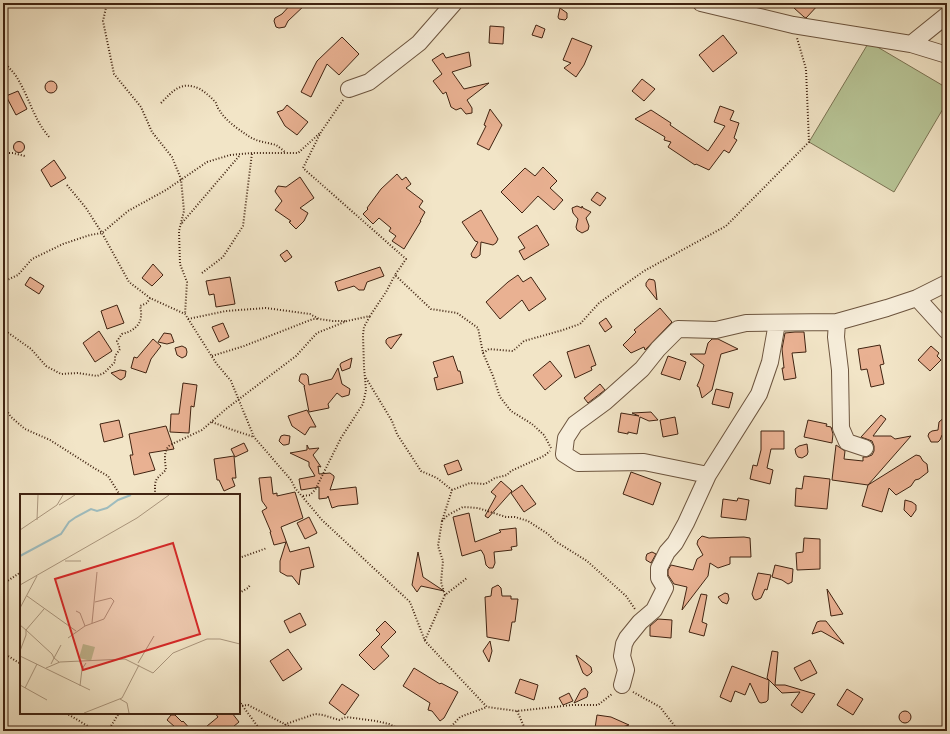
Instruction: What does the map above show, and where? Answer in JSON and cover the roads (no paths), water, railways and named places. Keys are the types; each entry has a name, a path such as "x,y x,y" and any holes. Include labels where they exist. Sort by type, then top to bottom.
{"street":[{"path":"350,89 369,82 419,43 454,3"},
{"path":"701,3 792,25 911,44 947,55"},
{"path":"911,44 947,15"},
{"path":"708,475 644,462 578,463 564,454 566,438 575,424 605,402 642,369 658,349 678,329 716,330 746,323 837,322 917,298 947,283"},
{"path":"917,298 947,331"},
{"path":"837,322 836,336 840,370 841,428 847,442 865,448"},
{"path":"622,685 626,670 622,656 624,644 627,638 654,610 664,588 659,578 660,568 667,552 675,543 686,523 708,475 759,394 770,362 777,323"}]}
